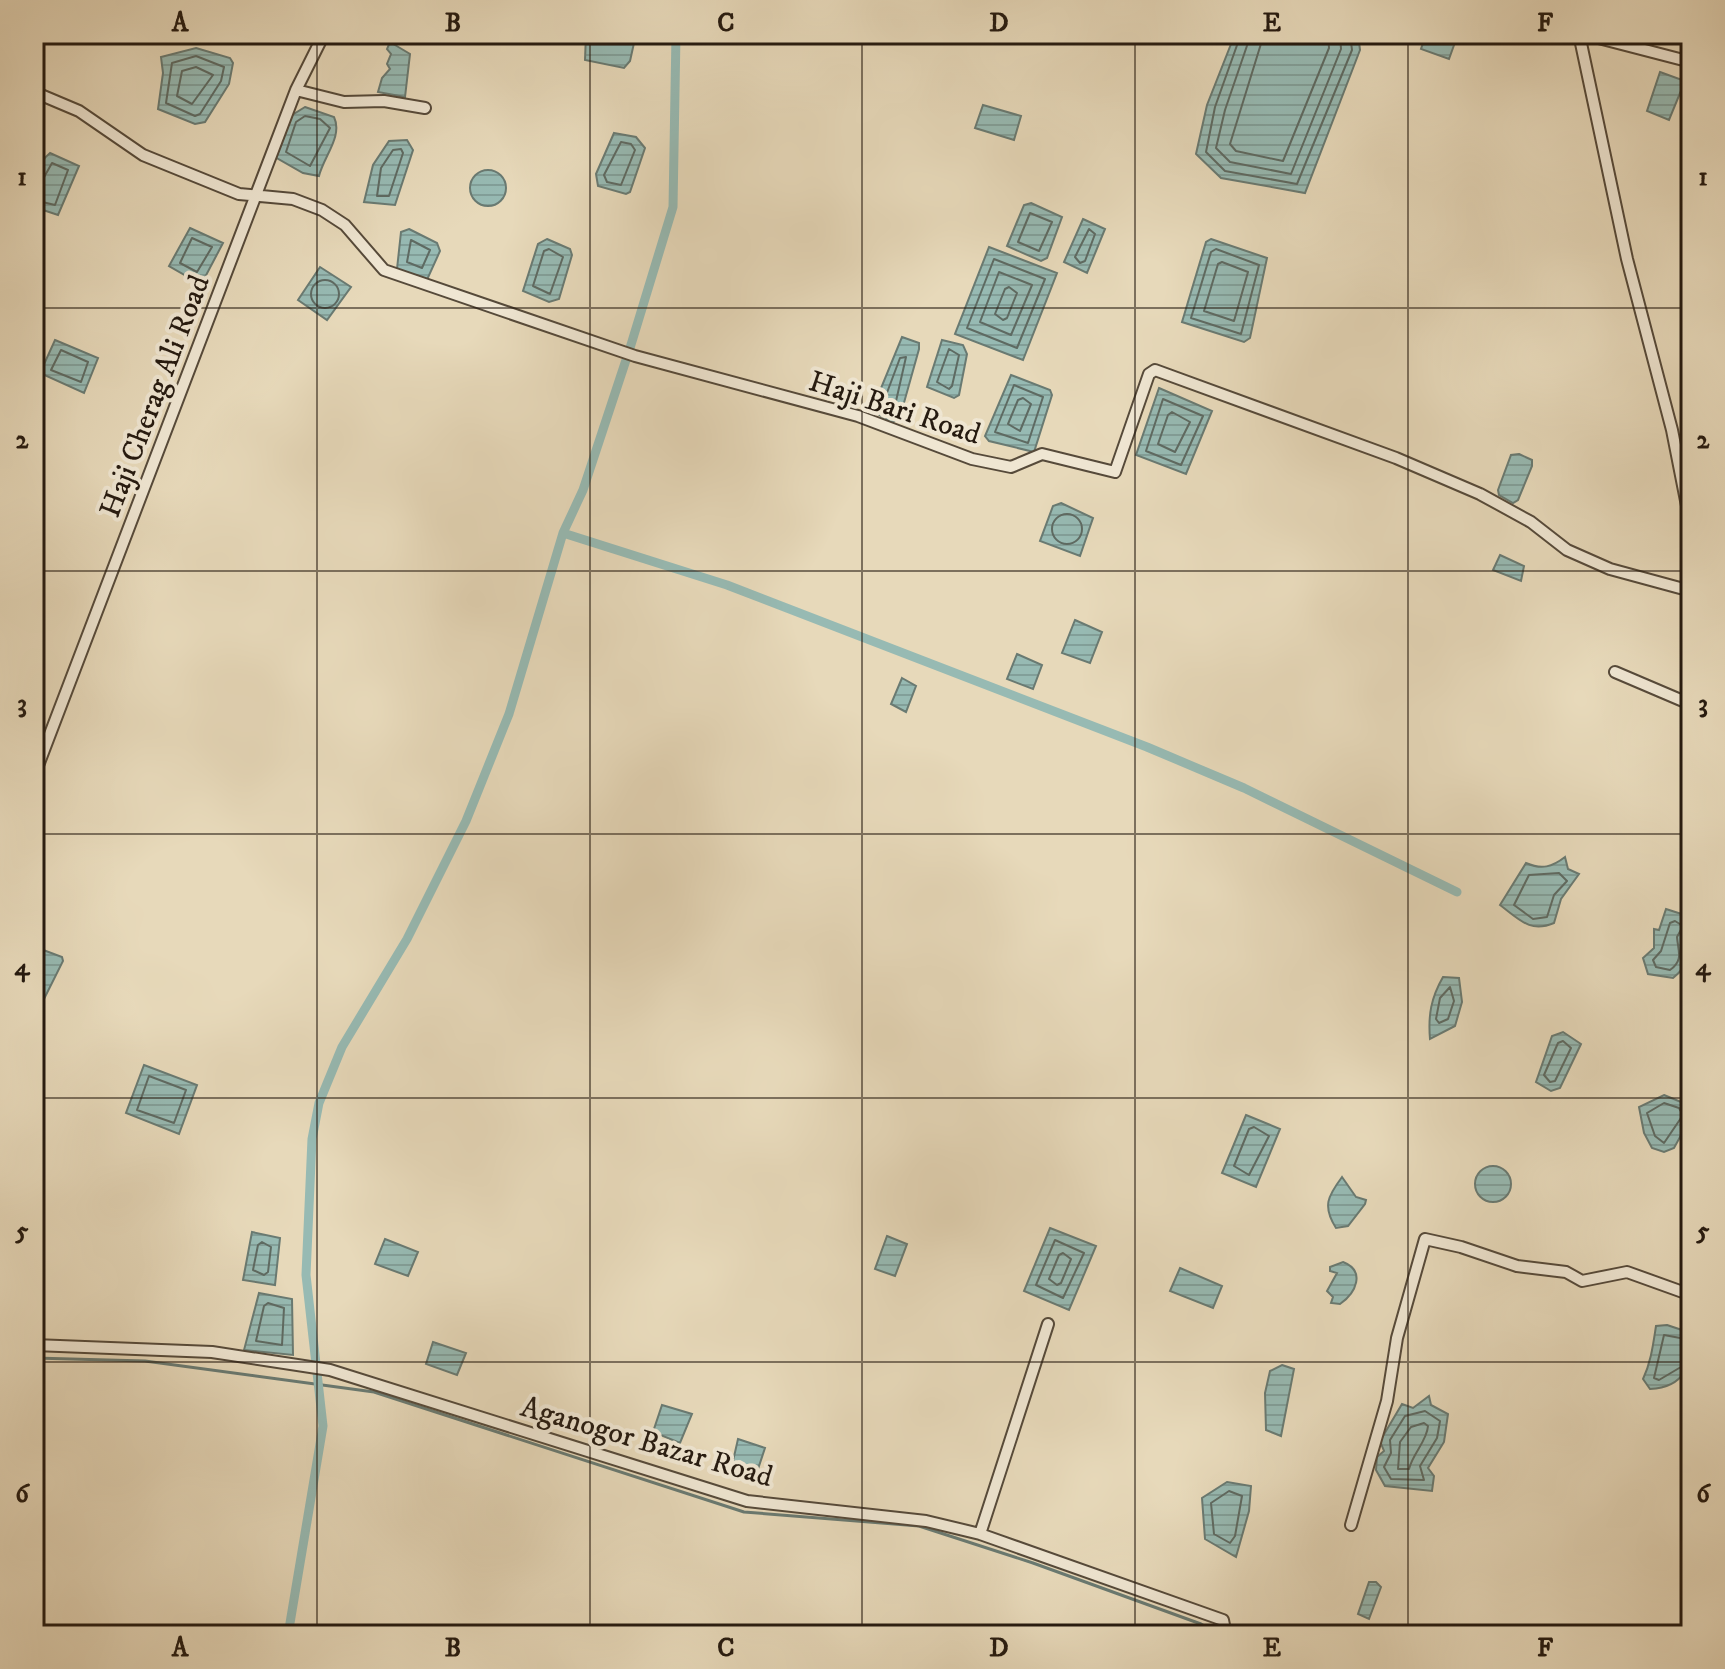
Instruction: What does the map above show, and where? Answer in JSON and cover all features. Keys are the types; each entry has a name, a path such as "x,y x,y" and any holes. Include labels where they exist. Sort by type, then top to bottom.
{"street":[{"name":"Haji Cherag Ali Road","path":"34,776 296,90 324,34"},
{"path":"1691,62 1581,34 1627,259 1672,430 1691,526"},
{"path":"296,90 344,102 384,101 425,108"},
{"name":"Haji Bari Road","path":"34,92 79,111 143,155 239,194 293,199 322,210 345,225 384,270 635,356 858,416 972,459 1011,467 1042,454 1115,472 1149,374 1155,370 1359,443 1480,494 1531,522 1567,550 1610,569 1691,591"},
{"path":"1615,672 1683,701 1691,696"},
{"path":"1351,1525 1387,1401 1397,1338 1425,1239 1461,1247 1517,1266 1566,1272 1582,1281 1627,1272 1691,1295"},
{"path":"980,1534 1048,1324"},
{"name":"Aganogor Bazar Road","path":"34,1345 212,1352 330,1370 747,1501 926,1521 980,1534 1223,1620 1226,1635"}],"water":[{"path":"586,34 636,34 630,61 624,68 585,60"},
{"path":"1235,34 1358,34 1360,50 1305,193 1221,178 1196,154 1207,105"},
{"path":"1426,34 1458,34 1449,59 1421,49"},
{"path":"390,42 410,54 405,97 378,92 382,78 390,69 387,64 391,54 387,49"},
{"path":"196,48 230,58 233,63 229,84 205,122 195,124 158,109 163,73 161,57"},
{"path":"1660,72 1685,81 1669,120 1647,111"},
{"path":"983,105 1021,116 1014,140 975,128"},
{"path":"305,107 334,117 336,124 335,139 319,176 303,173 275,157 289,117"},
{"path":"614,133 636,137 645,148 630,192 626,194 598,186 596,174"},
{"path":"407,140 413,150 395,205 364,202 373,165 389,141"},
{"path":"50,153 79,166 58,215 34,207 38,171"},
{"path":"488,170 500,176 506,188 500,200 488,206 476,200 470,188 476,176"},
{"path":"1031,203 1062,217 1047,258 1041,261 1007,246 1024,205"},
{"path":"1083,219 1105,229 1087,273 1064,262"},
{"path":"190,228 223,243 203,281 195,281 169,266"},
{"path":"409,229 437,243 440,251 426,282 397,269 401,232"},
{"path":"547,239 570,249 572,255 559,299 549,302 523,291 538,244"},
{"path":"1211,239 1267,258 1250,338 1244,342 1182,322 1206,242"},
{"path":"989,247 1057,273 1023,360 955,334"},
{"path":"320,267 351,287 327,320 298,300"},
{"path":"902,337 919,343 919,349 900,417 892,423 872,410"},
{"path":"55,340 98,358 84,393 40,373"},
{"path":"942,340 963,345 967,354 959,395 954,398 927,387"},
{"path":"1011,375 1050,390 1052,395 1034,452 989,441 985,436"},
{"path":"1159,388 1212,411 1186,474 1136,455"},
{"path":"1519,454 1532,460 1532,466 1518,500 1513,503 1499,495 1498,490 1511,455"},
{"path":"1061,503 1093,518 1080,556 1040,541 1053,506"},
{"path":"1500,555 1524,566 1521,581 1493,570"},
{"path":"1075,620 1102,632 1090,663 1062,653"},
{"path":"1017,654 1042,665 1033,689 1007,679"},
{"path":"902,678 916,686 906,712 891,704"},
{"path":"1565,857 1568,869 1579,874 1561,899 1554,923 1532,926 1500,905 1526,863 1547,866"},
{"path":"1666,909 1691,917 1691,931 1684,938 1686,961 1673,978 1648,974 1643,958 1654,948 1654,929 1659,930"},
{"path":"38,948 62,957 63,961 44,999 34,995 34,956"},
{"path":"1443,977 1459,978 1462,1002 1455,1026 1430,1039 1431,1007"},
{"path":"1563,1032 1581,1044 1560,1088 1551,1091 1536,1082 1552,1036"},
{"path":"144,1065 197,1085 179,1134 126,1113"},
{"path":"1664,1095 1686,1104 1691,1117 1674,1148 1664,1152 1652,1148 1644,1133 1639,1107"},
{"path":"1246,1115 1280,1129 1256,1187 1222,1173"},
{"path":"1493,1166 1506,1171 1511,1184 1506,1197 1493,1202 1480,1197 1475,1184 1480,1171"},
{"path":"1342,1177 1356,1197 1366,1200 1348,1226 1336,1228 1329,1213 1328,1201"},
{"path":"1050,1228 1096,1246 1069,1310 1024,1291"},
{"path":"252,1232 280,1238 275,1285 243,1280"},
{"path":"887,1236 907,1244 895,1276 875,1269"},
{"path":"385,1239 418,1252 408,1276 375,1264"},
{"path":"1343,1262 1354,1271 1356,1282 1346,1299 1340,1304 1331,1303 1333,1297 1327,1291 1337,1273 1330,1271 1330,1267"},
{"path":"1180,1268 1222,1286 1213,1308 1170,1291"},
{"path":"259,1293 292,1299 293,1355 244,1350"},
{"path":"1667,1325 1691,1333 1688,1364 1672,1384 1650,1389 1643,1379 1656,1326"},
{"path":"433,1342 466,1353 457,1375 426,1364"},
{"path":"1282,1365 1294,1369 1281,1436 1266,1430 1265,1393 1270,1371"},
{"path":"1429,1396 1431,1405 1448,1414 1444,1442 1428,1468 1434,1476 1432,1491 1385,1486 1376,1470 1377,1457 1384,1451 1380,1441 1402,1404 1413,1408"},
{"path":"662,1405 692,1414 680,1443 653,1432"},
{"path":"738,1439 765,1448 758,1469 733,1461"},
{"path":"1227,1482 1251,1486 1249,1511 1236,1557 1205,1539 1202,1498"},
{"path":"1369,1582 1376,1582 1381,1587 1369,1619 1358,1614"}],"waterway":[{"path":"630,348 673,207 676,34"},
{"path":"288,1635 323,1426 306,1275 312,1139 319,1103 342,1047 407,939 466,821 509,714 563,533 583,490 627,357"},
{"path":"563,533 727,585 1147,747 1244,788 1457,892"},
{"path":"34,1358 145,1361 374,1392 744,1512 919,1526 1033,1563 1201,1624 1210,1629 1211,1635"}]}
